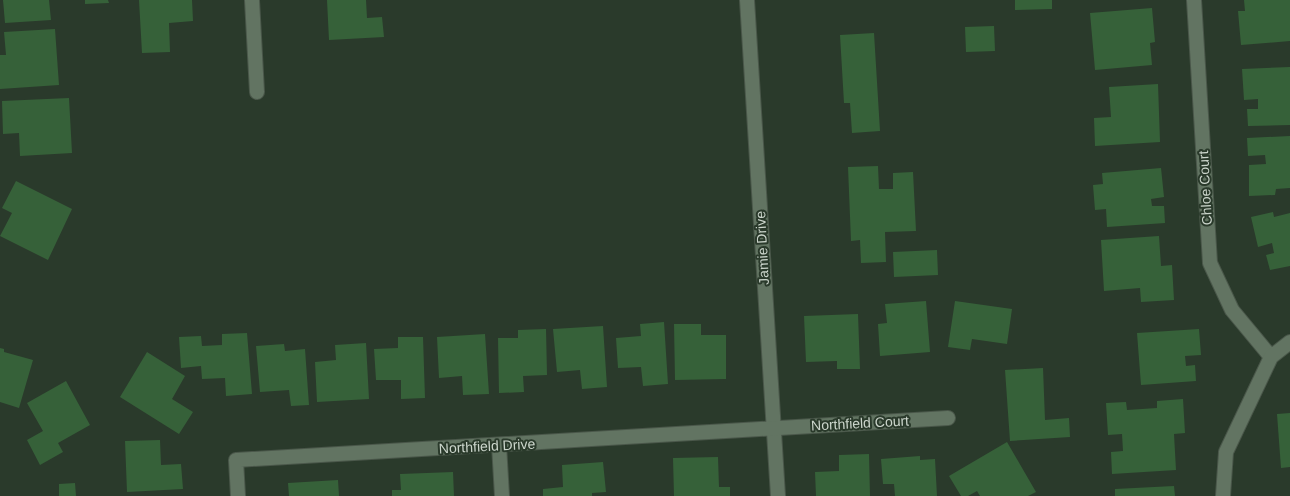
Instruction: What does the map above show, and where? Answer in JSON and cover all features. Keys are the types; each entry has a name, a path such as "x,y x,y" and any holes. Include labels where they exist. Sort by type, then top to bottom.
{"street":[{"path":"252,0 257,92"},
{"name":"Jamie Drive","path":"747,0 778,496"},
{"name":"Chloe Court","path":"1194,0 1210,263 1232,310 1272,357"},
{"path":"1223,496 1226,452 1272,357 1290,342"},
{"name":"Northfield Court","path":"773,428 948,418"},
{"name":"Northfield Drive","path":"238,496 236,460 773,428"},
{"path":"499,445 502,496"}],"building":[{"path":"3,0 49,0 51,20 5,23"},
{"path":"85,0 108,0 109,3 85,4"},
{"path":"139,0 192,0 193,21 169,23 170,52 142,53"},
{"path":"327,0 366,0 367,18 382,17 384,37 329,40"},
{"path":"1015,0 1052,0 1052,9 1015,10"},
{"path":"1244,0 1290,0 1290,41 1241,45 1238,11 1245,11"},
{"path":"1152,8 1155,42 1150,43 1152,65 1095,70 1090,13"},
{"path":"994,26 995,51 966,52 965,27"},
{"path":"55,29 59,85 0,89 0,55 6,55 4,32"},
{"path":"874,33 880,131 852,133 850,103 844,103 840,35"},
{"path":"1290,67 1290,125 1248,126 1247,109 1258,109 1258,99 1244,100 1242,69"},
{"path":"1158,84 1160,142 1095,146 1094,118 1111,117 1109,87"},
{"path":"69,98 72,153 20,156 19,133 3,134 2,101"},
{"path":"1290,136 1290,188 1276,189 1275,195 1249,196 1249,165 1266,164 1265,155 1248,156 1247,138"},
{"path":"878,166 879,189 893,189 893,173 913,172 916,231 885,232 886,262 861,263 860,240 851,241 848,167"},
{"path":"1161,168 1164,197 1151,199 1152,206 1164,206 1165,223 1107,227 1106,209 1095,210 1093,185 1103,184 1102,173"},
{"path":"16,181 72,209 48,260 0,236 12,213 2,208"},
{"path":"1273,212 1274,217 1290,213 1290,266 1270,270 1266,255 1274,253 1272,243 1258,247 1251,217"},
{"path":"1159,236 1161,266 1172,265 1174,300 1141,302 1140,288 1104,291 1101,240"},
{"path":"937,250 938,275 894,277 893,252"},
{"path":"926,301 930,352 880,356 878,324 887,323 885,304"},
{"path":"955,301 1012,309 1007,344 972,339 970,350 948,347"},
{"path":"858,314 860,369 837,369 837,361 806,362 804,316"},
{"path":"664,322 668,384 643,386 641,367 618,368 616,338 641,336 640,324"},
{"path":"674,324 701,324 701,335 726,335 726,379 675,380"},
{"path":"603,326 607,387 582,389 580,370 557,372 553,329"},
{"path":"546,329 547,375 523,376 524,392 499,393 498,338 518,338 518,330"},
{"path":"1199,329 1201,355 1185,356 1186,366 1195,365 1196,381 1141,385 1137,333"},
{"path":"247,333 252,394 226,396 225,378 202,379 201,366 181,368 179,337 201,336 202,346 222,345 222,334"},
{"path":"485,334 489,394 463,395 462,376 439,378 437,337"},
{"path":"398,337 423,337 425,398 401,399 401,380 376,380 374,349 398,348"},
{"path":"366,343 369,399 317,402 315,362 336,360 335,345"},
{"path":"284,344 285,351 305,349 309,405 291,406 289,390 260,392 256,346"},
{"path":"0,348 4,349 4,352 33,360 19,408 0,402"},
{"path":"147,352 185,376 172,399 193,412 179,434 120,397"},
{"path":"1043,368 1045,420 1069,418 1070,437 1010,441 1005,370"},
{"path":"66,381 90,425 58,443 63,452 40,465 27,440 43,431 27,403"},
{"path":"1183,399 1185,433 1174,434 1176,470 1112,474 1111,452 1123,451 1122,434 1108,435 1106,403 1126,402 1127,410 1157,408 1157,401"},
{"path":"1290,413 1290,467 1281,468 1277,414"},
{"path":"160,440 161,465 181,464 183,489 127,492 125,441"},
{"path":"1007,442 1036,492 1028,496 980,496 977,491 968,496 961,496 949,476"},
{"path":"869,454 870,496 816,496 815,472 839,471 839,455"},
{"path":"920,456 920,460 935,459 937,496 895,496 894,484 883,484 881,459"},
{"path":"718,457 719,487 730,487 730,496 674,496 673,458"},
{"path":"603,462 606,492 592,493 592,496 543,496 543,489 563,487 562,465"},
{"path":"453,472 454,496 392,496 392,490 401,490 400,474"},
{"path":"338,480 339,496 289,496 288,483"},
{"path":"75,483 76,496 59,496 59,484"},
{"path":"1174,486 1175,496 1115,496 1115,489"}]}
